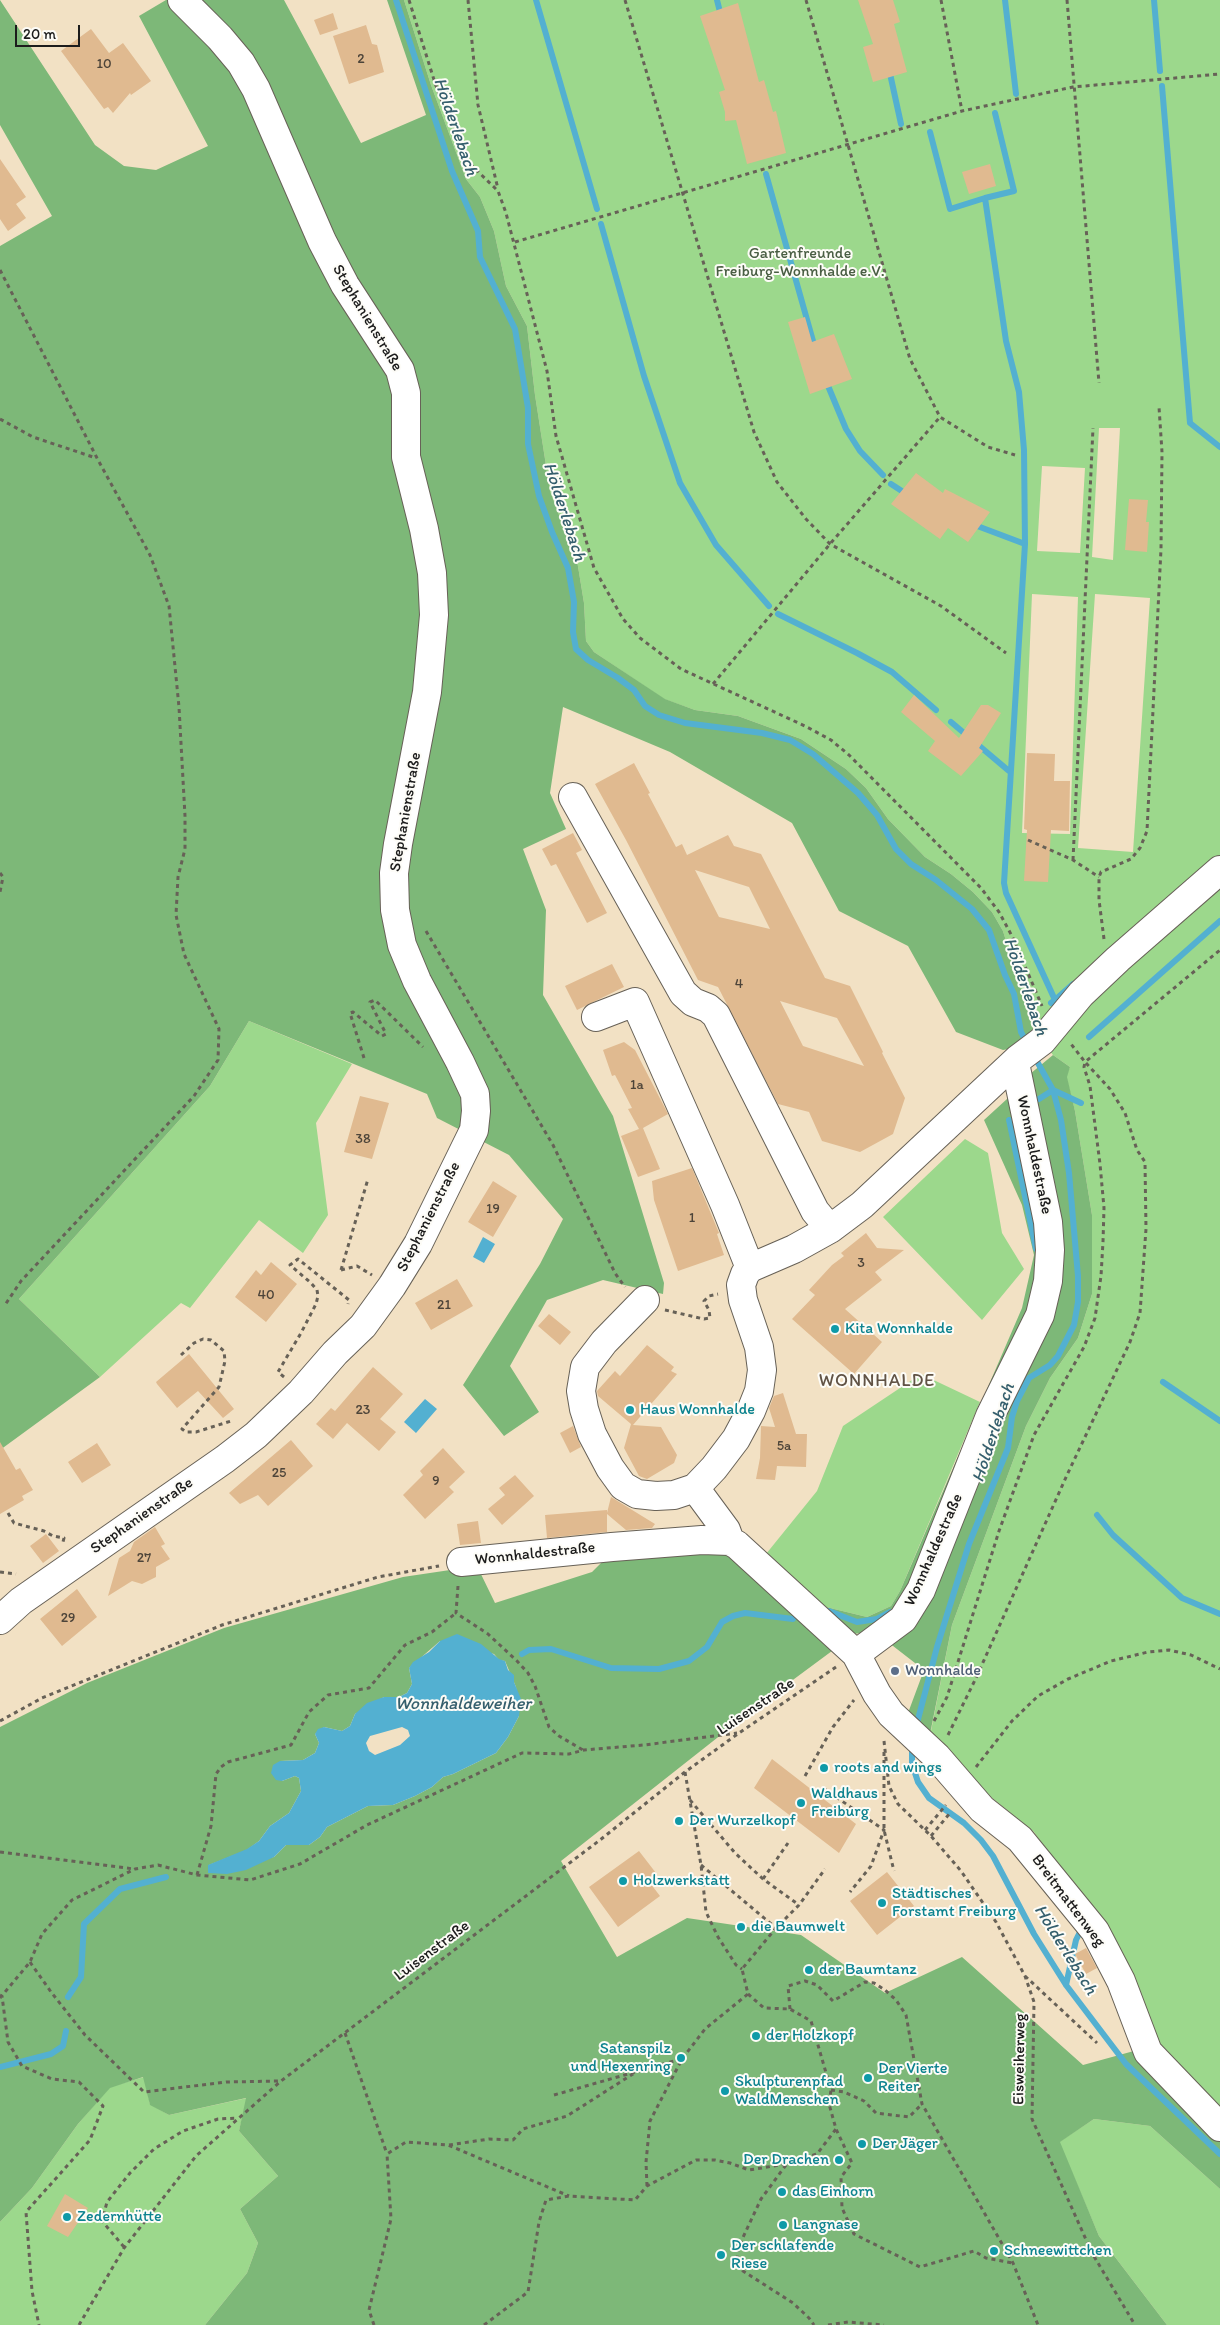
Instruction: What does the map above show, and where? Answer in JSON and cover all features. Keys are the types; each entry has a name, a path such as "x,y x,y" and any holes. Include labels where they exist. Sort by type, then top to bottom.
{"street":[{"name":"Stephanienstraße","path":"0,1620 20,1601 225,1459 256,1435 301,1392 335,1353 363,1326 413,1253 474,1130 475,1094 417,981 402,945 396,910 394,873 427,692 434,615 432,573 424,529 406,457 406,393 400,370 345,285 322,241 256,89 240,63 225,44 182,0"},
{"path":"573,798 683,993 692,1002 708,1008 716,1015 816,1210 830,1229"},
{"name":"Wonnhaldestraße","path":"750,1268 794,1249 830,1229 862,1205 1016,1061 1054,1034 1081,994 1220,870"},
{"path":"596,1016 635,1002 725,1205 750,1268 741,1285 743,1300 759,1347 762,1370 759,1391 736,1439 714,1468 695,1488 674,1495 637,1494 623,1486 610,1468 592,1434 584,1409 581,1391 585,1368 636,1295"},
{"name":"Wonnhaldestraße","path":"856,1654 903,1619 921,1590 990,1416 1040,1315 1048,1281 1050,1250 1048,1222 1016,1061"},
{"path":"695,1488 726,1530 730,1542 745,1552 856,1654"},
{"name":"Wonnhaldestraße","path":"461,1562 612,1546 702,1540 730,1542"},
{"name":"Breitmattenweg","path":"856,1654 891,1714 921,1743 982,1809 1020,1839 1095,1931 1121,1981 1148,2052 1220,2127"}],"path":[{"path":"409,0 462,157 498,191"},
{"path":"468,0 478,105 498,191 515,242 547,371 556,436 594,568 623,619 640,638 681,669 831,740 869,773 981,888 999,912 1028,969 1037,996 1054,1034 1084,1062 1115,1097 1124,1113 1137,1150 1145,1162 1146,1229 1140,1313 1130,1342 1067,1475 976,1678 921,1743"},
{"path":"625,0 754,432 764,457 791,500 830,544 941,606 1006,653"},
{"path":"806,0 910,359 940,417 988,447 1015,455"},
{"path":"941,0 962,110"},
{"path":"1067,0 1099,383"},
{"path":"515,242 962,110 1073,87 1220,74"},
{"path":"0,270 97,458 150,555 169,606 179,707 185,816 185,849 178,877 176,915 184,954 219,1029 218,1060 194,1096 21,1281 5,1305"},
{"path":"1118,959 1104,944 1099,900 1099,877 1101,872 1131,859 1140,848 1147,831 1161,549 1162,452 1159,407"},
{"path":"713,684 830,544 940,417"},
{"path":"0,419 33,438 97,458"},
{"path":"1073,860 1093,428"},
{"path":"1028,840 1073,860 1099,877"},
{"path":"0,873 3,877 0,892"},
{"path":"425,930 553,1145 615,1273 636,1295"},
{"path":"1084,1062 1220,950"},
{"path":"364,1058 350,1013 353,1012 382,1036 386,1034 370,1002 375,1000 424,1048"},
{"path":"921,1743 947,1697 999,1530 1034,1435 1084,1347 1095,1318 1101,1276 1104,1208 1090,1086 1084,1062"},
{"path":"368,1179 341,1270 357,1266 375,1277"},
{"path":"291,1383 278,1372 305,1326 318,1296 317,1290 290,1265 298,1259 349,1300"},
{"path":"671,1313 704,1319 710,1318 709,1310 704,1301 709,1296 718,1294"},
{"path":"180,1355 194,1343 210,1340 224,1351 225,1361 219,1387 182,1429 186,1432 196,1432 235,1420"},
{"path":"8,1513 14,1523 64,1538 62,1550"},
{"path":"0,1722 42,1698 222,1625 378,1577 461,1562 456,1613 432,1632 405,1645 369,1688 328,1696 309,1712 291,1745 228,1762 221,1767 216,1774 210,1826 197,1875"},
{"path":"456,1613 488,1634 517,1661 528,1673 535,1686 549,1727 559,1736 584,1750"},
{"path":"924,1830 962,1787 1012,1721 1038,1696 1068,1679 1111,1661 1148,1652 1169,1650 1191,1655 1220,1669"},
{"name":"Luisenstraße","path":"79,2325 124,2248 196,2156 281,2081 600,1840 685,1772 739,1732 856,1654"},
{"path":"805,1776 833,1728 871,1681"},
{"path":"39,2325 32,2290 26,2212 90,2140 103,2106 79,2082 52,2080 22,2066 8,2042 1,1996 30,1962 42,1934 72,1900 135,1870 158,1865 197,1875 250,1880 292,1867 367,1825 522,1753 569,1754 584,1750 644,1745 739,1732"},
{"name":"Eisweiherweg","path":"894,1871 884,1830 884,1739 889,1786 898,1804 931,1836 961,1871 991,1914 1025,1976 1034,2002 1032,2119 1092,2254 1135,2325"},
{"path":"685,1772 701,1865 706,1912 718,1937 742,1969 748,1994 764,2008 790,2009 811,2021 831,2090 829,2104 836,2129 852,2163 841,2177 842,2208 854,2234 920,2267 974,2250 986,2258 1013,2263"},
{"path":"823,1788 884,1830 871,1866 850,1892"},
{"path":"690,1800 734,1853 762,1879 799,1905"},
{"path":"931,1836 950,1813"},
{"path":"762,1879 788,1843"},
{"path":"0,1852 135,1870"},
{"path":"701,1865 776,1928"},
{"path":"742,1969 776,1928 799,1905 825,1869"},
{"path":"30,1962 85,2035 144,2092 226,2082 281,2081"},
{"path":"1025,1976 1097,2043"},
{"path":"790,2009 788,1986 805,1981 817,1985 833,2001 866,1982 874,1983 886,1990 896,2000 906,2015 922,2104 1013,2263 1038,2325"},
{"path":"647,2186 646,2162 650,2121 682,2059 705,2029 748,1994"},
{"path":"345,2033 387,2154 390,2219 369,2310 374,2325"},
{"path":"554,2096 682,2059"},
{"path":"387,2154 406,2142 448,2145 489,2139 512,2140 523,2129 567,2116 636,2072"},
{"path":"831,2090 844,2092 864,2100 876,2113 909,2116 922,2104"},
{"path":"124,2248 102,2222 107,2202 130,2173 154,2149 183,2131 218,2119 239,2118"},
{"path":"484,2325 528,2292 539,2222 546,2200 569,2196 635,2200 647,2186 696,2160 714,2160 730,2163 749,2170 786,2164 818,2154 836,2129"},
{"path":"448,2145 569,2196"},
{"path":"786,2164 761,2199 738,2248 737,2260 743,2270 793,2303 814,2325"},
{"path":"828,2325 848,2322 884,2325"}],"green space":[{"path":"0,0 95,145 124,166 156,170 208,146 139,16 166,0 284,0 361,143 426,115 387,0 404,0 431,85 466,179 480,197 494,231 506,286 527,326 535,395 550,491 562,523 575,548 584,603 586,641 594,652 665,699 695,710 738,716 801,739 846,769 866,788 888,819 925,857 951,874 973,892 992,912 1003,931 1034,1031 1009,1049 1003,1050 956,1032 908,946 839,911 792,823 670,752 563,707 550,793 566,829 523,849 546,910 543,995 613,1116 664,1283 663,1294 603,1280 547,1300 510,1366 539,1412 504,1436 463,1385 540,1264 563,1219 509,1155 437,1118 427,1094 249,1021 210,1086 19,1299 100,1377 0,1450 0,246 52,216 0,125"},
{"name":"Gartenfreunde Freiburg-Wonnhalde e.V.","path":"404,0 1220,0 1220,2142 1178,2103 1130,1973 1034,1832 928,1746 952,1625 1026,1426 1050,1378 1078,1338 1092,1294 1092,1215 1075,1111 1066,1076 1070,1067 1053,1055 1034,1031 1003,931 992,912 973,892 951,874 925,857 888,819 866,788 846,769 801,739 738,716 695,710 664,699 594,652 586,641 584,603 575,548 562,523 550,491 535,395 527,326 506,286 494,231 480,197 466,179 431,85","holes":["1099,428 1120,428 1113,560 1092,557","1042,466 1085,468 1080,553 1037,551","1032,594 1078,597 1070,834 1022,833","1095,594 1150,598 1133,852 1078,848"]},
{"path":"249,1021 352,1064 316,1123 328,1215 303,1253 259,1220 190,1308 181,1303 100,1377 19,1299 210,1086"},
{"path":"1053,1055 1070,1067 1067,1077 1075,1111 1092,1215 1092,1294 1078,1338 1050,1378 1026,1426 952,1625 930,1734 908,1713 924,1670 875,1632 852,1634 822,1606 867,1617 891,1606 900,1591 1022,1308 1034,1255 1022,1205 984,1120 1030,1078 1030,1074"},
{"path":"965,1139 988,1153 1002,1233 1024,1269 982,1320 883,1217"},
{"path":"921,1374 980,1402 900,1591 891,1606 867,1617 822,1606 766,1554 817,1491 843,1426"},
{"path":"622,1552 740,1553 836,1648 755,1708 561,1861 617,1957 687,1918 801,1935 885,1993 962,1957 1083,2065 1152,2046 1178,2103 1220,2142 1220,2189 1150,2126 1094,2119 1060,2142 1099,2236 1167,2325 205,2325 247,2273 258,2243 240,2209 278,2176 239,2131 246,2098 169,2115 150,2105 143,2077 110,2088 78,2124 32,2188 0,2222 0,1727 87,1683 224,1628 403,1577 477,1566 495,1603 592,1572 607,1557","holes":["440,1641 494,1654 499,1660 505,1661 516,1687 519,1716 508,1737 496,1753 443,1777 432,1787 415,1796 393,1805 368,1806 327,1827 320,1837 309,1845 286,1845 274,1857 209,1865 247,1850 259,1841 270,1826 289,1813 301,1791 299,1778 295,1776 282,1781 280,1761 303,1760 315,1753 319,1743 315,1734 324,1727 342,1731 350,1726 355,1714 384,1697 399,1697 407,1693 412,1684 409,1668"]},
{"path":"144,2077 150,2104 169,2115 247,2098 239,2131 278,2176 240,2209 258,2243 247,2273 205,2325 0,2325 0,2222 32,2188 78,2124 110,2087"},
{"path":"1094,2119 1150,2126 1220,2189 1220,2325 1167,2325 1099,2236 1059,2142"}],"water":[{"path":"483,1237 495,1244 484,1263 473,1257"},
{"path":"425,1399 437,1409 416,1433 404,1422"},
{"name":"Wonnhaldeweiher","path":"457,1634 481,1644 499,1659 505,1661 508,1670 514,1675 514,1682 521,1699 519,1716 508,1737 496,1753 443,1777 432,1787 415,1796 393,1805 368,1806 327,1827 320,1837 309,1845 286,1845 274,1857 246,1870 227,1874 208,1873 208,1865 247,1849 259,1841 270,1826 289,1813 301,1791 299,1778 295,1776 282,1781 276,1780 271,1773 273,1765 280,1761 303,1760 315,1753 319,1743 315,1734 318,1729 324,1727 342,1731 350,1726 355,1714 367,1703 384,1697 399,1697 407,1693 412,1684 409,1668 413,1662 429,1652 440,1641","holes":["402,1727 408,1730 410,1736 400,1745 375,1755 369,1751 366,1743 370,1736"]}],"building":[{"path":"858,0 893,0 900,22 894,24 907,72 873,82 863,47 873,44"},
{"path":"738,3 759,82 764,80 773,112 776,111 786,153 747,164 736,120 725,121 725,112 719,92 725,90 700,16"},
{"path":"333,13 338,29 320,35 314,20"},
{"path":"366,25 372,44 377,45 384,72 349,84 333,36"},
{"path":"91,29 109,53 123,43 151,81 131,95 130,93 113,113 108,107 104,109 61,51"},
{"path":"0,159 26,197 16,204 26,218 8,231 0,219"},
{"path":"990,164 996,186 969,194 962,172"},
{"path":"805,317 812,342 834,334 852,379 810,394 788,322"},
{"path":"916,473 943,493 945,489 990,512 968,542 948,528 940,539 891,504"},
{"path":"1129,499 1148,500 1146,522 1149,522 1147,552 1125,550"},
{"path":"914,695 959,738 981,705 988,705 1001,713 979,748 983,751 961,776 928,751 935,741 901,712"},
{"path":"1027,753 1055,754 1054,781 1070,781 1069,831 1051,830 1048,882 1024,881 1027,830 1024,829"},
{"path":"634,763 676,847 682,844 687,855 728,835 734,846 761,854 825,978 850,986 905,1098 893,1134 860,1152 822,1141 809,1112 778,1104 718,987 698,980 595,784","holes":["695,870 749,887 770,929 719,917","780,1001 837,1018 864,1066 803,1046"]},
{"path":"573,833 582,850 576,853 607,913 587,923 556,864 551,866 542,849"},
{"path":"612,964 624,987 577,1010 565,986"},
{"path":"624,1042 635,1050 668,1114 643,1128 660,1169 638,1177 621,1136 639,1129 628,1109 632,1108 615,1075 612,1076 603,1050"},
{"path":"360,1096 389,1103 372,1159 344,1152"},
{"path":"692,1168 719,1233 717,1234 724,1255 678,1271 654,1200 652,1181"},
{"path":"493,1181 517,1196 493,1237 468,1222"},
{"path":"866,1233 877,1248 904,1250 875,1272 882,1280 845,1309 882,1342 854,1374 792,1319 815,1295 809,1290 832,1265 844,1256 841,1253"},
{"path":"271,1262 297,1284 266,1322 235,1297 256,1270 261,1275"},
{"path":"457,1279 473,1306 431,1330 415,1303"},
{"path":"549,1314 571,1332 560,1345 538,1326"},
{"name":"Haus Wonnhalde","path":"647,1345 674,1367 671,1371 677,1374 633,1425 661,1427 677,1455 674,1463 647,1479 639,1476 624,1448 631,1424 598,1396 597,1391 615,1371 620,1376"},
{"path":"189,1354 234,1409 223,1418 198,1391 177,1408 157,1384 156,1382"},
{"path":"373,1367 403,1394 380,1419 396,1432 379,1451 347,1423 333,1439 316,1424 331,1408 335,1411"},
{"path":"783,1393 796,1434 807,1434 806,1467 777,1466 775,1480 756,1479 760,1458 761,1426 775,1427 769,1408 774,1396"},
{"path":"573,1426 581,1447 570,1453 560,1433"},
{"path":"291,1440 313,1466 268,1506 258,1495 240,1504 229,1493"},
{"path":"0,1442 16,1470 20,1468 33,1490 22,1496 24,1500 0,1514"},
{"path":"97,1443 111,1465 82,1483 68,1462"},
{"path":"443,1448 465,1472 449,1487 454,1492 425,1519 403,1495 423,1475 420,1471"},
{"path":"515,1475 534,1496 502,1525 488,1509 505,1495 499,1488"},
{"path":"611,1497 655,1524 652,1528 626,1530 607,1514 607,1532 547,1538 545,1515 607,1510 607,1513"},
{"path":"478,1521 481,1543 460,1545 457,1524"},
{"path":"155,1527 165,1544 161,1546 170,1559 156,1567 156,1577 142,1584 132,1581 108,1596 119,1558 130,1551 134,1542"},
{"path":"46,1534 59,1551 43,1563 30,1546"},
{"path":"77,1589 97,1617 62,1646 40,1619"},
{"name":"Waldhaus Freiburg","path":"772,1759 856,1824 839,1853 754,1788"},
{"name":"Holzwerkstatt","path":"639,1851 656,1873 647,1879 660,1896 618,1927 589,1887"},
{"name":"Städtisches Forstamt Freiburg","path":"887,1872 914,1906 877,1935 850,1901"},
{"path":"1086,1948 1097,1968 1086,1974 1075,1954"},
{"name":"Zedernhütte","path":"65,2194 88,2208 68,2237 47,2226"}],"waterway":[{"name":"Hölderlebach","path":"396,0 452,171 478,231 480,257 515,329 528,408 528,444 539,496 568,568 574,602 573,632 576,649 588,660 634,690 645,706 659,715 685,723 762,733 790,740 813,754 858,793 877,815 896,849 911,864 936,880 972,909 989,930 1014,994 1021,1032 1028,1045"},
{"path":"536,0 597,209"},
{"path":"717,0 721,16"},
{"path":"1005,0 1016,94"},
{"path":"1154,0 1160,71"},
{"path":"889,69 901,124"},
{"path":"1162,86 1190,423 1220,447"},
{"path":"985,198 1014,191 995,113"},
{"path":"930,132 950,209 985,198 1006,341 1019,392 1024,450 1025,544 1004,883 1006,893 1055,1000 1051,1003"},
{"path":"766,174 815,348"},
{"path":"601,224 644,376 680,483 716,545 769,606"},
{"path":"826,381 846,429 860,451 883,475"},
{"path":"891,484 908,495"},
{"path":"972,524 1025,544"},
{"path":"778,614 892,672 936,710"},
{"path":"951,722 1009,771"},
{"path":"1089,1037 1220,921"},
{"path":"1055,1000 1073,984"},
{"name":"Hölderlebach","path":"916,1727 937,1647 969,1544 1008,1448 1012,1417 1017,1401 1029,1378 1050,1365 1058,1356 1074,1325 1078,1302 1078,1276 1069,1173 1061,1120 1053,1090 1034,1056"},
{"path":"1039,1099 1053,1090 1081,1103"},
{"path":"1009,1120 1036,1249"},
{"path":"1163,1382 1220,1421"},
{"path":"1097,1515 1113,1535 1182,1598 1220,1614"},
{"path":"829,1611 857,1622 877,1619 890,1612"},
{"path":"522,1654 529,1650 551,1649 611,1668 659,1669 689,1661 707,1647 722,1622 733,1616 745,1613 793,1619"},
{"name":"Hölderlebach","path":"912,1744 912,1764 918,1782 929,1798 964,1823 981,1840 993,1856 1034,1934 1066,1985 1126,2064 1220,2154"},
{"path":"68,1997 81,1977 84,1924 120,1889 166,1877"},
{"path":"1066,1985 1076,1940 1083,1926"},
{"path":"0,2067 51,2054 63,2046 66,2031"}],"place":[{"name":"Kita Wonnhalde","path":"835,1329"},
{"name":"Haus Wonnhalde","path":"630,1410"},
{"name":"Wonnhalde","path":"895,1671"},
{"name":"roots and wings","path":"824,1768"},
{"name":"Waldhaus Freiburg","path":"801,1803"},
{"name":"Der Wurzelkopf","path":"679,1821"},
{"name":"Holzwerkstatt","path":"623,1881"},
{"name":"Städtisches Forstamt Freiburg","path":"882,1903"},
{"name":"die Baumwelt","path":"741,1927"},
{"name":"der Baumtanz","path":"809,1970"},
{"name":"der Holzkopf","path":"756,2036"},
{"name":"Satanspilz und Hexenring","path":"681,2058"},
{"name":"Der Vierte Reiter","path":"868,2078"},
{"name":"Skulpturenpfad WaldMenschen","path":"725,2091"},
{"name":"Der Jäger","path":"862,2144"},
{"name":"Der Drachen","path":"839,2160"},
{"name":"das Einhorn","path":"782,2192"},
{"name":"Zedernhütte","path":"67,2217"},
{"name":"Langnase","path":"783,2225"},
{"name":"Schneewittchen","path":"994,2251"},
{"name":"Der schlafende Riese","path":"721,2255"}],"district":[{"name":"WONNHALDE","path":"877,1381"}]}
